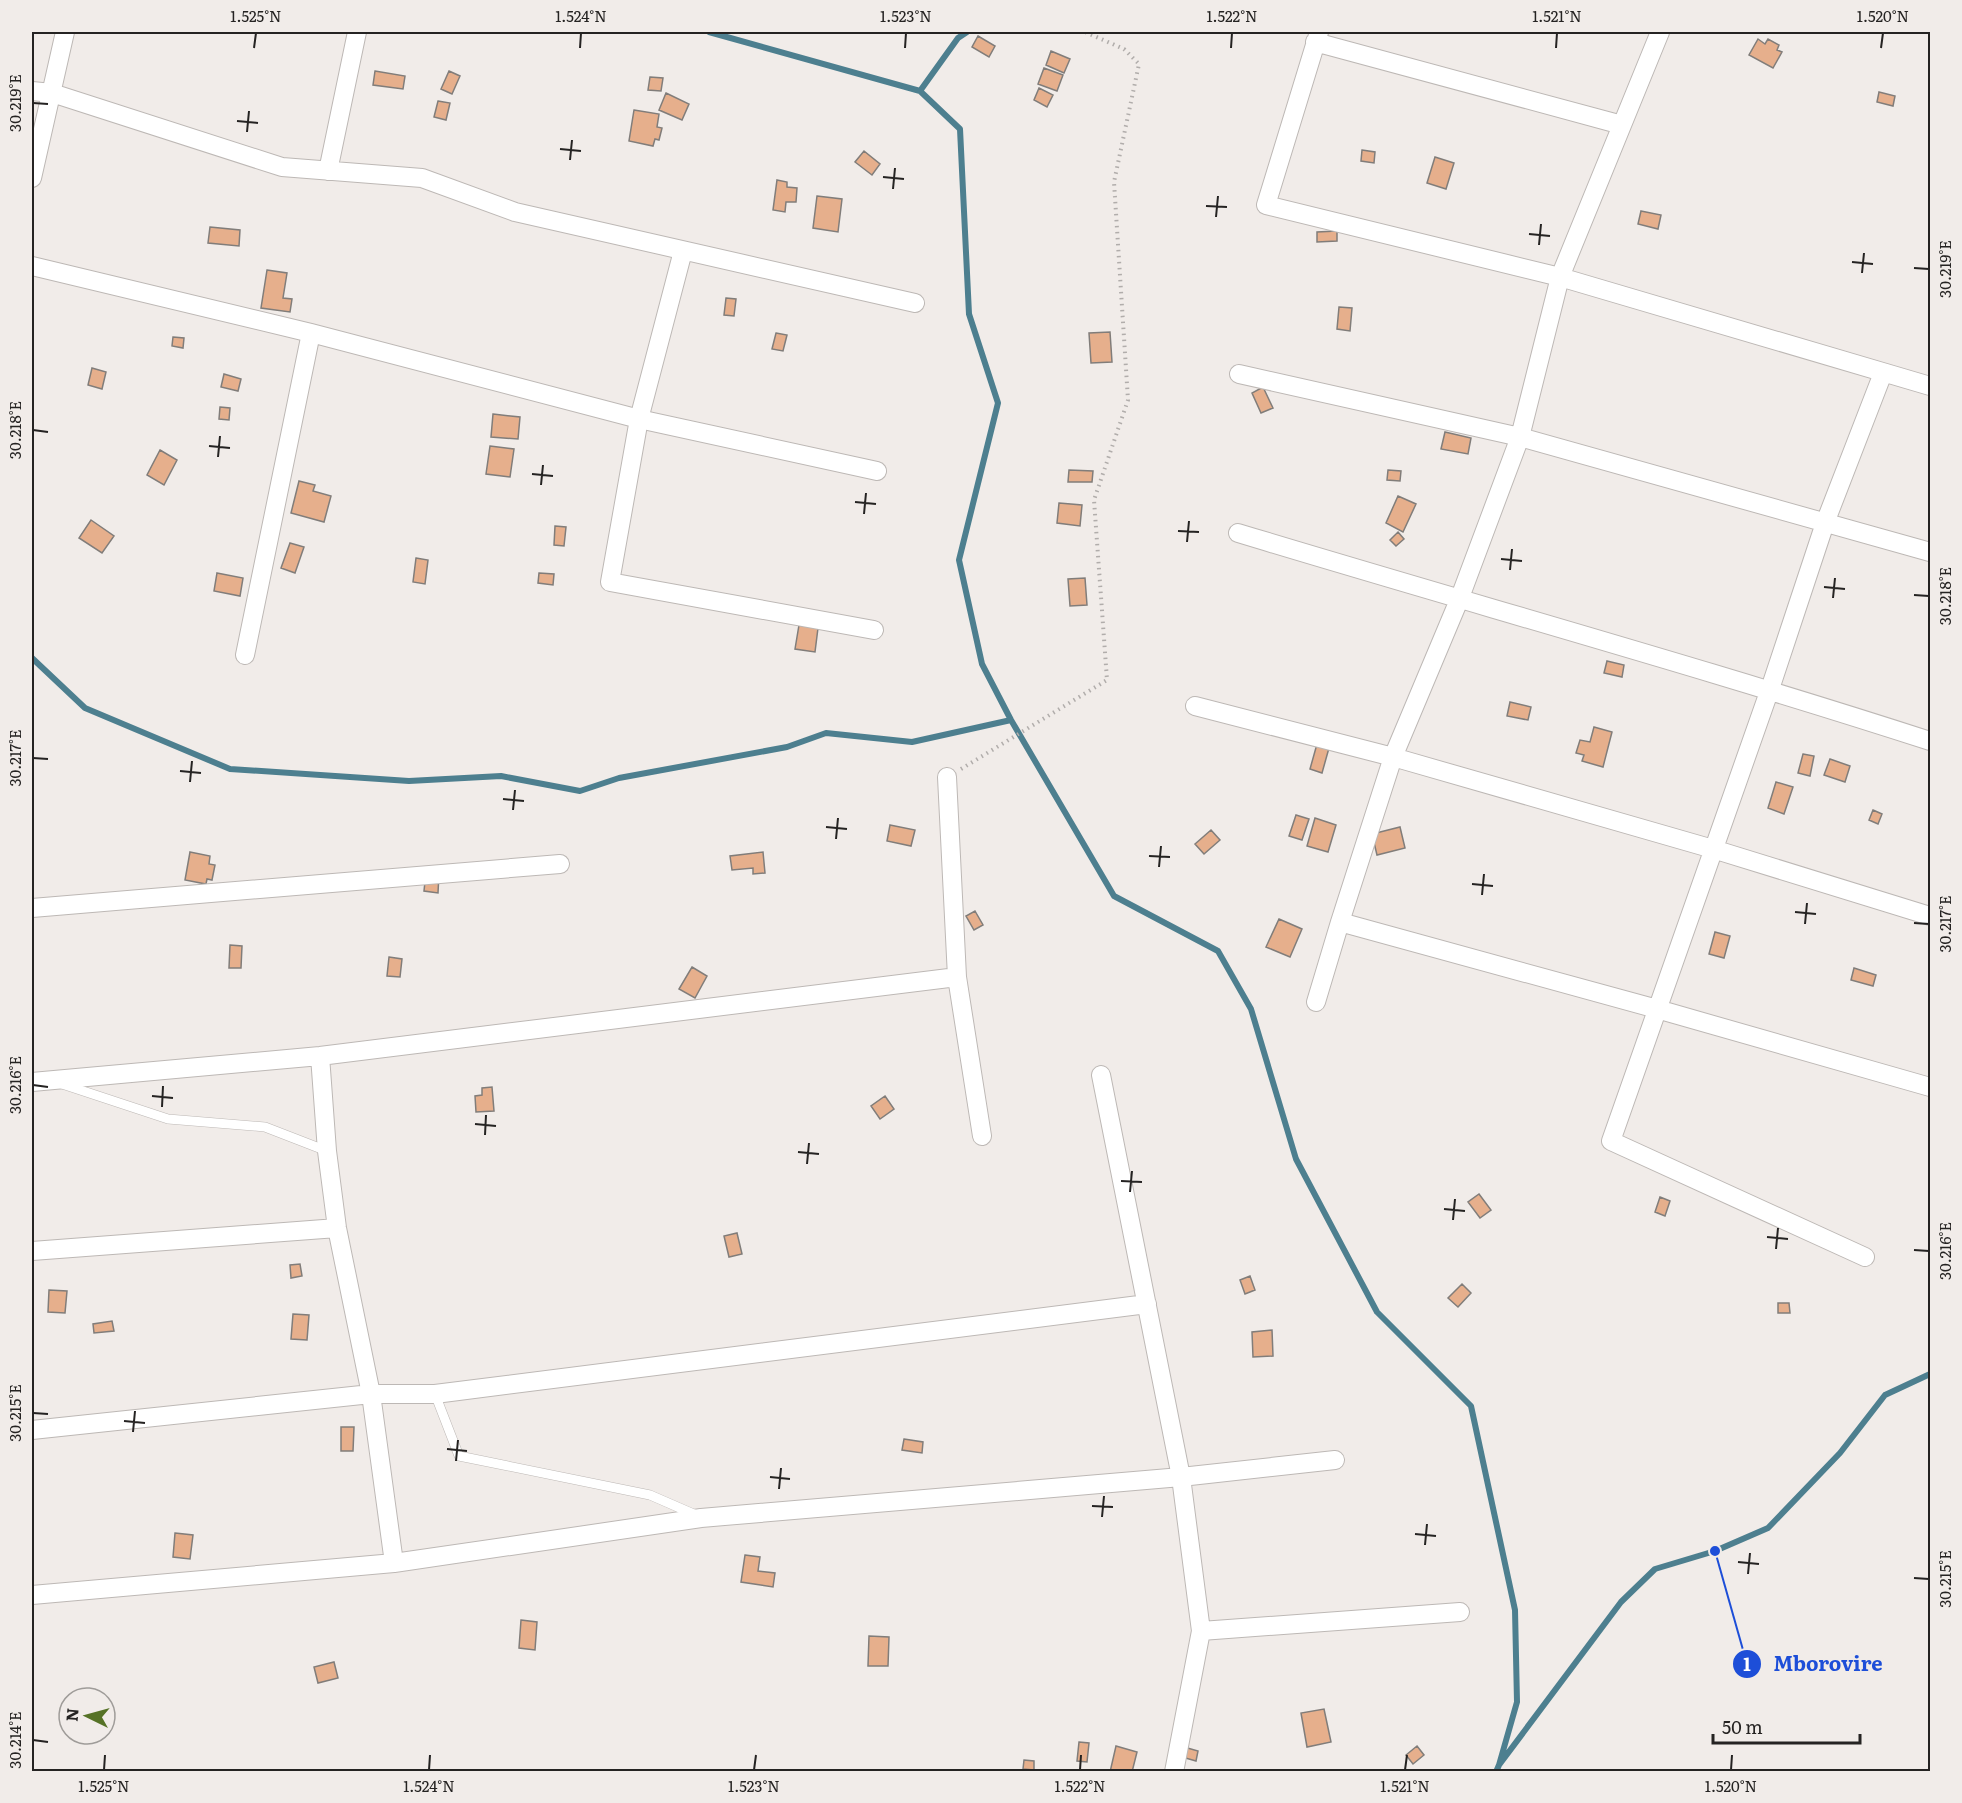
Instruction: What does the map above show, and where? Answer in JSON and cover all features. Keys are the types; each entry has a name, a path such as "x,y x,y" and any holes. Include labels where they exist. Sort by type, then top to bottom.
{"street":[{"path":"32,178 65,32"},
{"path":"328,171 357,32"},
{"path":"1316,1002 1393,757 1459,600 1520,437 1560,277 1660,32"},
{"path":"1622,125 1317,37 1266,205 1560,277 1930,386"},
{"path":"32,91 52,93 282,167 422,178 515,212 915,303"},
{"path":"683,251 639,419 610,582 874,630"},
{"path":"32,266 311,333 639,419 877,471"},
{"path":"245,655 311,333"},
{"path":"1865,1257 1611,1141 1770,689 1825,523 1883,373"},
{"path":"1239,374 1520,437 1930,552"},
{"path":"1238,533 1459,600 1770,689 1930,741"},
{"path":"1195,706 1393,757 1713,849 1930,916"},
{"path":"947,777 957,977 982,1136"},
{"path":"32,908 560,864"},
{"path":"1340,922 1930,1087"},
{"path":"32,1082 320,1056 957,977"},
{"path":"320,1056 327,1151 338,1228 371,1394 394,1563"},
{"path":"1101,1075 1181,1477 1201,1631 1174,1772"},
{"path":"32,1251 338,1228"},
{"path":"32,1430 371,1394 435,1394 1147,1304"},
{"path":"32,1596 394,1563 701,1518 1181,1477 1335,1460"},
{"path":"1201,1631 1460,1612"}],"lane":[{"path":"51,1080 168,1119 265,1127 327,1151"},
{"path":"435,1394 459,1456 650,1495 701,1518"}],"path":[{"path":"947,777 1107,680 1094,500 1128,400 1114,182 1139,64 1124,49 1085,32"}],"building":[{"path":"978,36 995,46 989,57 972,47"},
{"path":"1758,39 1765,44 1768,39 1779,45 1777,50 1782,52 1773,68 1749,55"},
{"path":"1051,51 1070,59 1064,73 1046,65"},
{"path":"1044,68 1063,75 1057,91 1038,84"},
{"path":"375,71 405,76 403,89 373,85"},
{"path":"449,71 460,76 452,94 441,89"},
{"path":"650,77 663,78 661,91 648,90"},
{"path":"1039,88 1053,95 1047,107 1034,100"},
{"path":"1879,92 1895,96 1893,106 1877,102"},
{"path":"666,93 689,104 682,120 659,110"},
{"path":"438,101 450,103 446,120 434,117"},
{"path":"634,110 659,114 657,127 662,128 659,140 655,139 653,146 629,141"},
{"path":"1362,150 1375,152 1374,163 1361,161"},
{"path":"864,151 880,164 872,175 855,162"},
{"path":"1435,157 1454,163 1446,189 1427,183"},
{"path":"777,180 787,182 787,187 797,188 796,202 786,202 785,212 773,210"},
{"path":"817,196 842,199 838,232 813,228"},
{"path":"1641,211 1661,215 1658,229 1638,224"},
{"path":"210,227 240,230 239,246 208,243"},
{"path":"1337,231 1337,241 1317,242 1317,232"},
{"path":"267,270 287,273 283,298 292,299 290,312 261,308"},
{"path":"726,298 736,299 734,316 724,315"},
{"path":"1339,307 1352,308 1350,331 1337,329"},
{"path":"1110,332 1112,362 1091,363 1089,333"},
{"path":"776,333 787,335 783,351 772,349"},
{"path":"173,337 184,338 183,348 172,346"},
{"path":"92,368 106,372 102,389 88,385"},
{"path":"224,374 241,379 238,391 221,387"},
{"path":"1263,387 1273,408 1261,413 1252,393"},
{"path":"220,407 230,408 229,420 219,419"},
{"path":"493,414 520,417 518,439 491,437"},
{"path":"1445,432 1471,438 1468,454 1441,449"},
{"path":"490,446 514,449 510,477 486,474"},
{"path":"160,450 177,460 164,485 147,475"},
{"path":"1069,470 1093,471 1092,482 1068,482"},
{"path":"1388,470 1401,471 1400,481 1387,480"},
{"path":"299,481 315,485 313,491 331,496 324,522 291,513"},
{"path":"1398,496 1416,504 1403,532 1386,523"},
{"path":"1059,503 1082,505 1080,526 1057,523"},
{"path":"91,520 114,536 102,553 79,538"},
{"path":"555,526 566,527 564,546 554,545"},
{"path":"1398,532 1404,539 1396,546 1390,540"},
{"path":"290,543 304,547 295,573 281,568"},
{"path":"416,558 428,560 425,584 413,582"},
{"path":"217,573 243,578 240,596 214,591"},
{"path":"539,573 554,574 553,585 538,583"},
{"path":"1085,578 1087,605 1070,606 1068,579"},
{"path":"799,625 818,628 815,652 795,649"},
{"path":"1607,661 1624,665 1622,677 1604,673"},
{"path":"1510,702 1531,707 1528,720 1507,716"},
{"path":"1594,727 1612,732 1603,767 1582,761 1584,755 1576,753 1580,740 1590,742"},
{"path":"1317,744 1329,748 1322,773 1310,769"},
{"path":"1803,754 1814,756 1810,776 1798,773"},
{"path":"1830,759 1850,766 1845,782 1824,775"},
{"path":"1776,782 1793,787 1784,814 1768,808"},
{"path":"1873,810 1882,814 1878,824 1869,820"},
{"path":"1296,815 1309,819 1302,840 1289,836"},
{"path":"1315,818 1336,825 1328,852 1307,846"},
{"path":"890,825 915,830 911,846 887,841"},
{"path":"1400,827 1405,848 1377,855 1372,834"},
{"path":"1211,830 1220,840 1204,854 1195,844"},
{"path":"190,852 210,856 209,864 215,865 212,880 207,879 206,884 185,880"},
{"path":"763,852 765,873 753,874 753,868 732,870 730,856"},
{"path":"426,872 439,873 438,893 424,891"},
{"path":"975,911 983,925 974,930 966,916"},
{"path":"1279,919 1302,929 1290,957 1266,947"},
{"path":"1715,932 1730,936 1724,958 1709,954"},
{"path":"230,945 242,946 241,968 229,968"},
{"path":"389,957 402,959 400,977 387,976"},
{"path":"692,967 707,976 695,998 679,989"},
{"path":"1854,968 1876,975 1873,986 1851,980"},
{"path":"492,1087 494,1111 476,1112 475,1096 482,1095 482,1088"},
{"path":"885,1096 894,1109 880,1119 871,1106"},
{"path":"1479,1194 1491,1210 1480,1218 1468,1202"},
{"path":"1660,1197 1670,1201 1665,1216 1655,1212"},
{"path":"737,1233 742,1254 729,1257 724,1236"},
{"path":"300,1264 302,1276 291,1278 290,1265"},
{"path":"1250,1276 1255,1290 1245,1294 1240,1280"},
{"path":"1462,1284 1471,1293 1458,1307 1448,1298"},
{"path":"49,1290 67,1291 65,1313 48,1312"},
{"path":"1778,1303 1789,1303 1790,1313 1778,1313"},
{"path":"293,1314 309,1315 307,1340 291,1339"},
{"path":"112,1321 114,1331 94,1333 93,1324"},
{"path":"1272,1330 1273,1356 1253,1357 1252,1332"},
{"path":"341,1427 354,1427 353,1451 341,1451"},
{"path":"904,1439 923,1442 922,1453 902,1450"},
{"path":"175,1533 193,1535 190,1559 173,1557"},
{"path":"745,1555 760,1557 758,1571 775,1573 773,1587 741,1582"},
{"path":"521,1620 537,1622 535,1650 519,1648"},
{"path":"869,1636 889,1637 888,1666 868,1666"},
{"path":"334,1662 338,1678 318,1683 314,1667"},
{"path":"1324,1709 1331,1742 1307,1747 1301,1713"},
{"path":"1079,1742 1089,1743 1087,1762 1077,1761"},
{"path":"1116,1746 1137,1752 1132,1772 1110,1772"},
{"path":"1417,1746 1424,1755 1413,1764 1406,1755"},
{"path":"1184,1747 1198,1751 1196,1761 1182,1757"},
{"path":"1024,1760 1034,1761 1034,1770 1023,1769"}],"waterway":[{"path":"709,32 920,91 960,129 969,314 998,403 959,560 982,664 1011,720 1114,896 1218,951 1251,1009 1296,1159 1377,1312 1471,1406 1515,1610 1517,1702 1499,1765"},
{"path":"920,91 958,38 967,32"},
{"path":"32,658 85,708 230,769 409,781 501,776 580,791 619,778 787,747 826,733 912,742 1011,720"},
{"path":"1496,1772 1621,1602 1655,1569 1715,1551 1768,1528 1840,1453 1885,1395 1930,1374"}],"place":[{"name":"Mborovire","path":"1715,1551"}]}
